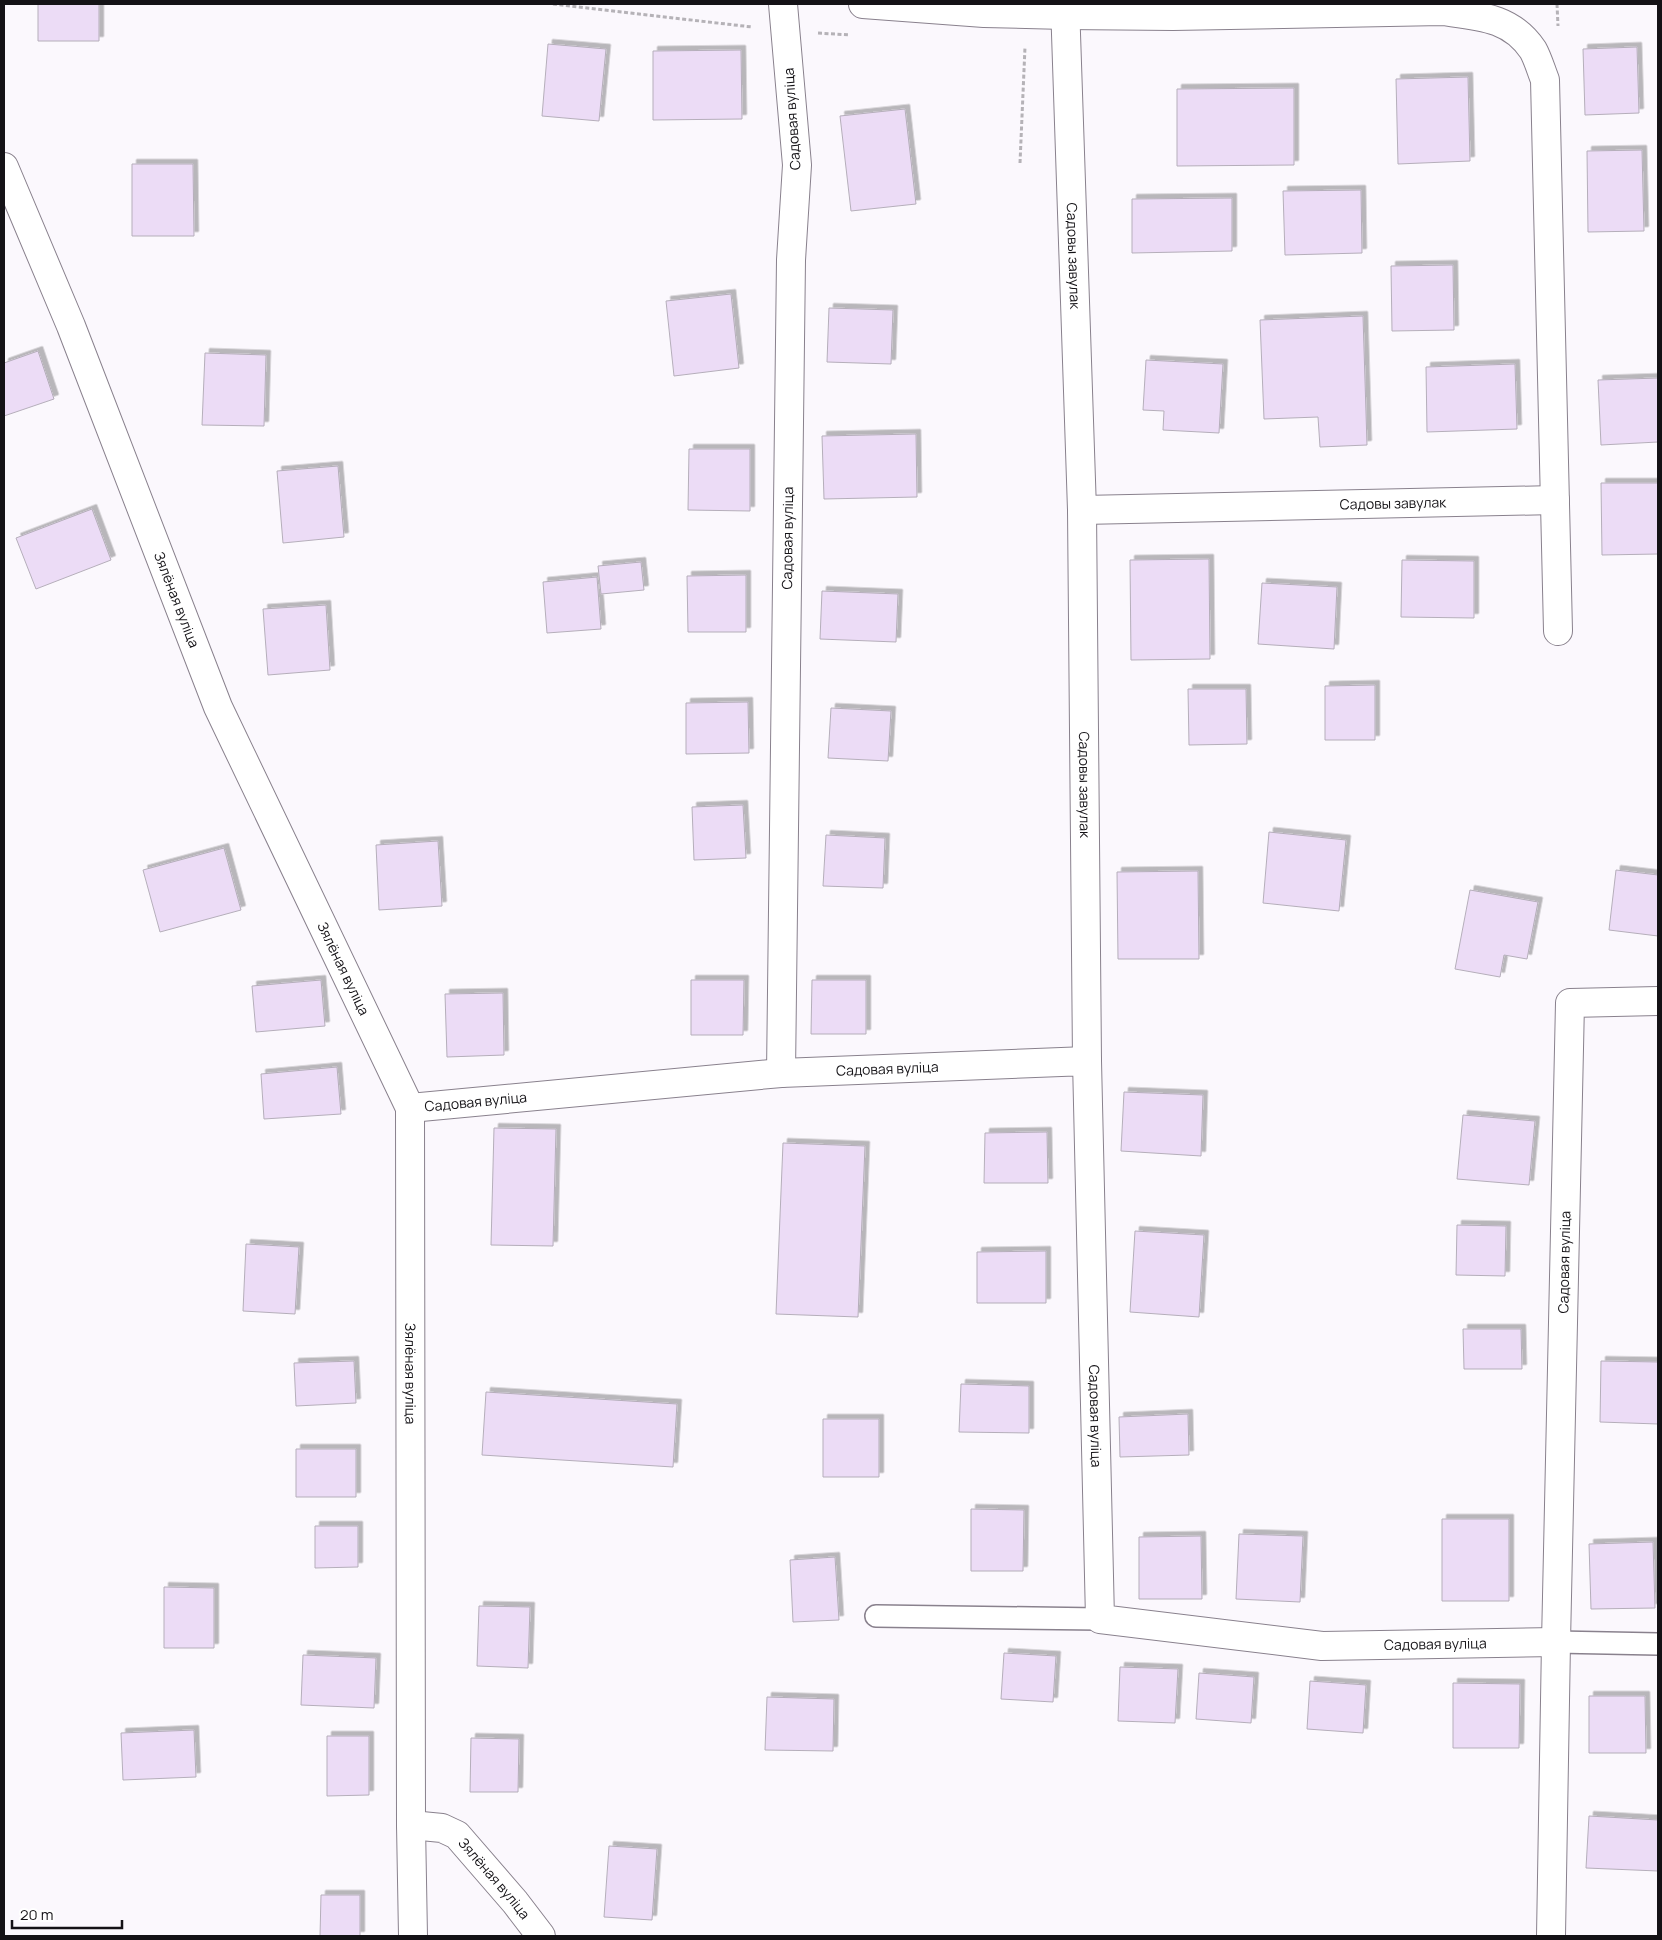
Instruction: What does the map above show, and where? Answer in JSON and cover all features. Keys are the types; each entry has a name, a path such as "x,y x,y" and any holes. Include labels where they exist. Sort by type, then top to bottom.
{"street":[{"name":"Садовая вуліца","path":"781,1073 791,260 797,165 783,4"},
{"path":"863,4 984,13 1026,14 1065,10 1173,16 1442,11 1486,17 1517,30 1534,51 1545,80 1558,631"},
{"name":"Садовы завулак","path":"1065,10 1082,510 1087,1061"},
{"name":"Зялёная вуліца","path":"4,167 71,326 218,707 410,1108 411,1824 413,1936"},
{"name":"Садовы завулак","path":"1082,510 1555,500"},
{"name":"Садовая вуліца","path":"1551,1936 1570,1003 1658,1001"},
{"name":"Садовая вуліца","path":"410,1108 781,1073 1087,1061 1100,1619 1322,1646 1556,1642"},
{"name":"Зялёная вуліца","path":"411,1824 442,1828 457,1836 542,1936"}],"lane":[{"path":"876,1616 1100,1619"},
{"path":"1556,1642 1658,1644"}],"path":[{"path":"1020,163 1026,14"}],"building":[{"path":"38,4 99,4 99,41 38,41"},
{"path":"548,44 606,49 599,121 542,116"},
{"path":"1637,47 1639,113 1585,115 1583,49"},
{"path":"741,50 742,119 653,120 653,51"},
{"path":"1468,77 1470,161 1398,164 1396,79"},
{"path":"1294,88 1294,165 1177,166 1177,89"},
{"path":"905,109 916,204 851,211 840,116"},
{"path":"1642,150 1644,231 1588,232 1587,151"},
{"path":"132,164 193,164 194,236 132,236"},
{"path":"1361,190 1362,253 1285,255 1283,191"},
{"path":"1232,198 1232,251 1132,253 1132,199"},
{"path":"1453,265 1454,330 1392,331 1391,266"},
{"path":"731,294 739,368 674,376 666,301"},
{"path":"829,308 893,310 891,364 827,362"},
{"path":"1363,316 1367,445 1320,447 1318,417 1264,419 1260,320"},
{"path":"38,351 54,399 4,416 4,363"},
{"path":"205,353 266,355 264,426 202,425"},
{"path":"1146,360 1223,364 1219,433 1163,430 1164,411 1143,410"},
{"path":"1515,364 1517,429 1427,432 1426,367"},
{"path":"1658,378 1658,442 1601,445 1598,380"},
{"path":"916,434 917,497 824,499 822,436"},
{"path":"689,449 750,449 750,511 688,510"},
{"path":"338,466 344,537 283,543 277,471"},
{"path":"1601,483 1658,483 1658,554 1602,555"},
{"path":"92,509 111,560 36,589 16,538"},
{"path":"1209,559 1210,659 1131,660 1130,560"},
{"path":"1402,560 1474,561 1474,618 1401,617"},
{"path":"641,562 644,590 601,594 598,566"},
{"path":"746,575 746,632 688,632 687,576"},
{"path":"597,577 601,629 547,633 543,582"},
{"path":"1262,583 1337,587 1334,649 1258,644"},
{"path":"822,591 898,594 896,642 820,639"},
{"path":"326,605 330,670 268,675 263,609"},
{"path":"1375,685 1375,740 1325,740 1325,686"},
{"path":"1188,689 1246,689 1247,744 1189,745"},
{"path":"748,702 749,753 686,754 686,703"},
{"path":"831,708 891,711 888,761 828,758"},
{"path":"743,805 746,858 694,860 692,807"},
{"path":"1269,832 1346,840 1339,911 1263,903"},
{"path":"826,835 885,838 883,888 823,886"},
{"path":"438,841 442,906 379,910 376,845"},
{"path":"224,848 241,910 160,932 143,870"},
{"path":"1616,870 1658,875 1658,936 1609,930"},
{"path":"1198,871 1199,959 1118,959 1117,872"},
{"path":"1470,890 1538,902 1527,959 1504,955 1500,977 1455,969"},
{"path":"321,980 325,1026 256,1032 252,986"},
{"path":"691,980 744,980 743,1035 691,1035"},
{"path":"812,980 866,980 866,1034 811,1034"},
{"path":"503,993 504,1055 447,1057 445,994"},
{"path":"337,1067 341,1114 264,1119 261,1074"},
{"path":"1124,1092 1203,1095 1201,1156 1121,1151"},
{"path":"1463,1115 1535,1121 1529,1185 1457,1179"},
{"path":"494,1128 556,1129 553,1246 491,1245"},
{"path":"1047,1132 1048,1183 984,1183 985,1133"},
{"path":"783,1143 865,1146 858,1317 776,1314"},
{"path":"1457,1225 1506,1226 1505,1276 1456,1275"},
{"path":"1135,1231 1204,1235 1199,1317 1130,1312"},
{"path":"246,1244 299,1247 295,1314 243,1311"},
{"path":"1046,1251 1046,1303 977,1303 977,1252"},
{"path":"1463,1329 1521,1329 1522,1369 1464,1369"},
{"path":"354,1361 356,1403 296,1406 294,1363"},
{"path":"1601,1361 1658,1362 1658,1424 1600,1422"},
{"path":"961,1384 1029,1386 1029,1433 959,1432"},
{"path":"486,1392 677,1404 673,1467 482,1455"},
{"path":"1188,1414 1189,1455 1120,1457 1119,1417"},
{"path":"823,1419 879,1419 879,1477 823,1477"},
{"path":"296,1449 356,1449 356,1497 296,1497"},
{"path":"971,1509 1024,1510 1023,1571 971,1571"},
{"path":"1442,1519 1509,1519 1509,1601 1442,1601"},
{"path":"315,1526 358,1526 358,1567 315,1568"},
{"path":"1239,1534 1303,1536 1300,1602 1236,1599"},
{"path":"1201,1536 1202,1599 1139,1599 1139,1537"},
{"path":"1653,1542 1655,1608 1591,1609 1589,1544"},
{"path":"835,1557 839,1620 793,1622 790,1560"},
{"path":"164,1587 214,1588 214,1648 164,1648"},
{"path":"479,1606 530,1607 528,1668 477,1666"},
{"path":"1004,1653 1056,1656 1053,1702 1001,1699"},
{"path":"303,1655 376,1658 374,1708 301,1705"},
{"path":"1120,1667 1178,1669 1175,1723 1118,1721"},
{"path":"1199,1673 1254,1677 1251,1723 1196,1719"},
{"path":"1310,1681 1366,1685 1363,1733 1307,1729"},
{"path":"1453,1683 1520,1684 1519,1748 1453,1748"},
{"path":"1589,1696 1645,1696 1646,1753 1589,1753"},
{"path":"767,1697 834,1699 833,1751 765,1750"},
{"path":"194,1730 196,1777 123,1780 121,1733"},
{"path":"327,1736 369,1736 369,1795 327,1796"},
{"path":"471,1738 519,1739 518,1792 470,1792"},
{"path":"1589,1816 1658,1820 1658,1871 1586,1868"},
{"path":"609,1846 657,1849 652,1920 604,1917"},
{"path":"321,1895 360,1895 360,1936 320,1936"}]}
